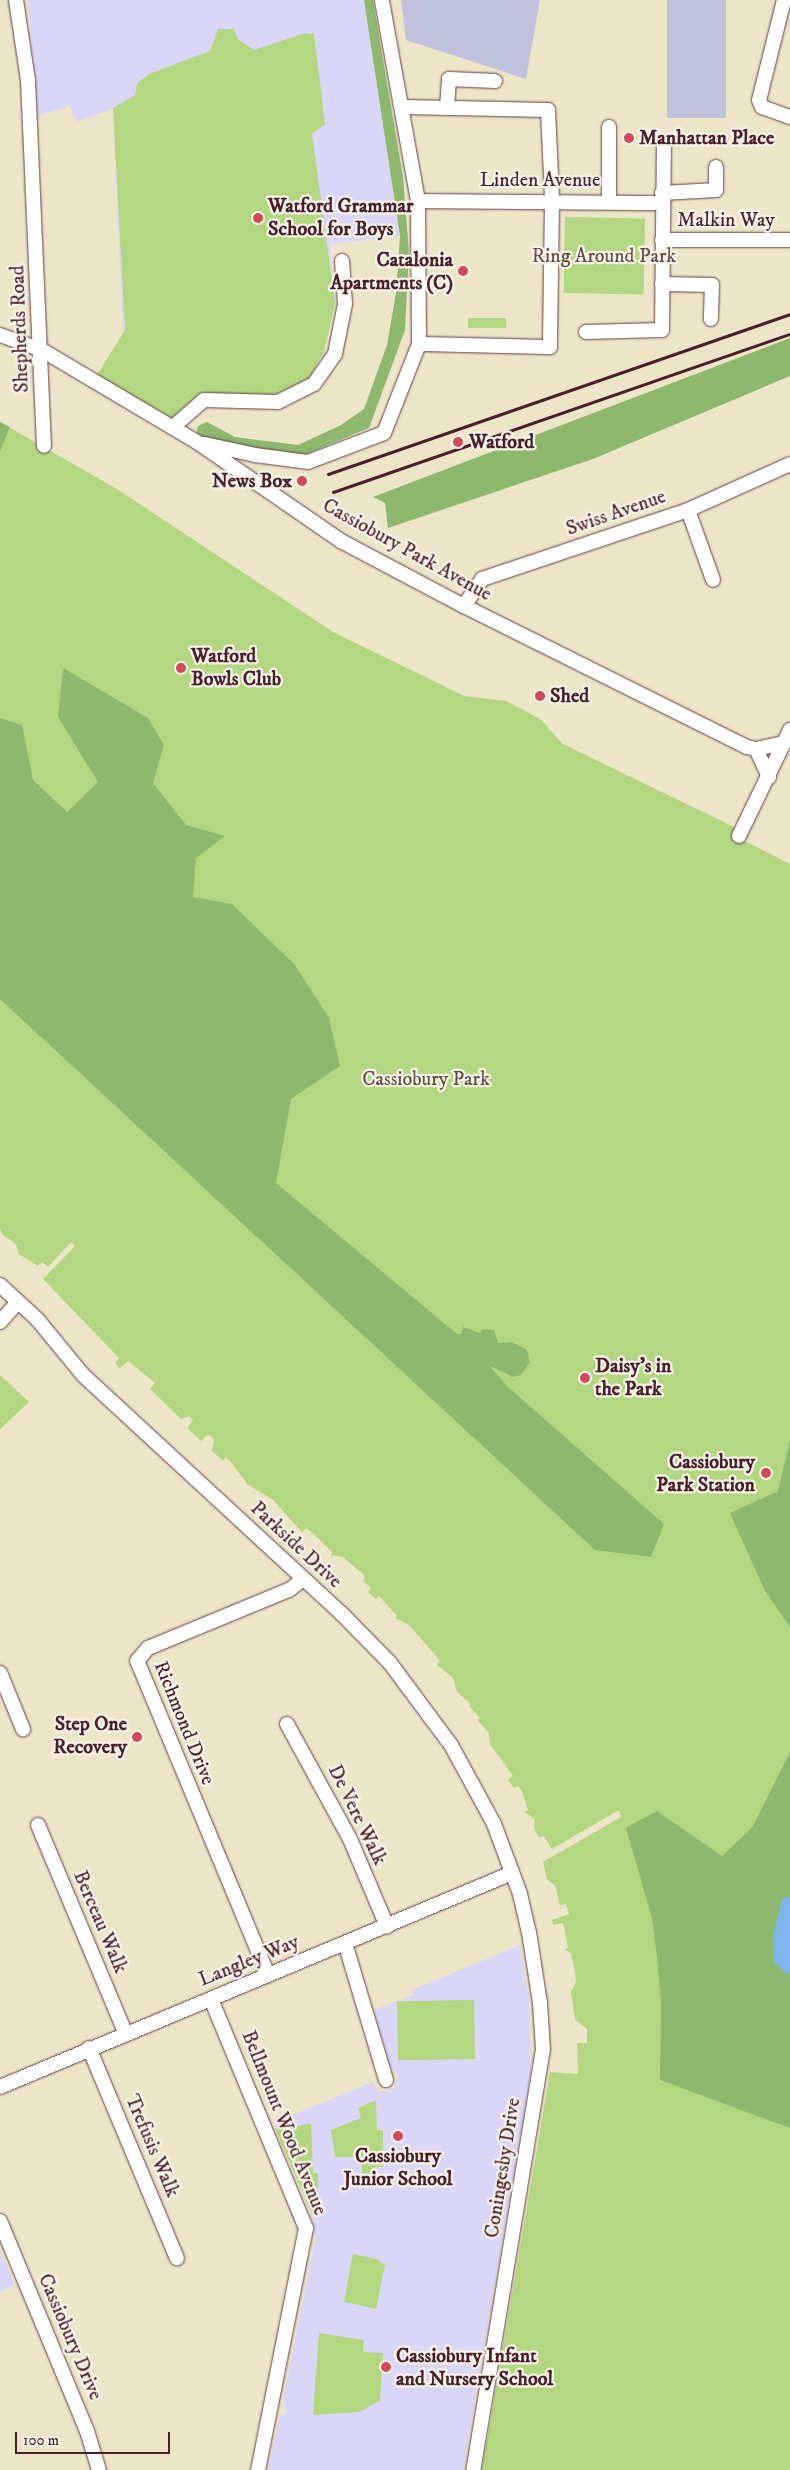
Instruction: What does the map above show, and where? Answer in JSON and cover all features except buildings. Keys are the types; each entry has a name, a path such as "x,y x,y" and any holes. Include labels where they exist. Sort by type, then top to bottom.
{"street":[{"name":"Shepherds Road","path":"16,0 28,80 42,350 44,446"},
{"path":"197,442 255,455 308,462 384,432 426,345 418,201 403,106 382,0"},
{"path":"784,0 760,100 762,107 790,117"},
{"path":"447,108 449,79 495,80"},
{"path":"403,106 548,110 552,199 550,347 426,345"},
{"path":"608,127 609,200"},
{"path":"586,332 662,330 664,144"},
{"name":"Linden Avenue","path":"418,201 662,198 716,190 716,167"},
{"name":"Malkin Way","path":"662,240 790,240"},
{"path":"173,427 204,400 278,402 314,384 335,354 345,304 342,261"},
{"path":"662,284 712,285 711,319"},
{"name":"Cassiobury Park Avenue","path":"0,335 42,350 173,427 341,541 464,606 756,749"},
{"name":"Swiss Avenue","path":"464,606 482,579 688,510 790,464"},
{"path":"688,510 713,580"},
{"path":"740,836 790,730"},
{"path":"768,777 756,749 784,743"},
{"name":"Parkside Drive","path":"0,1285 37,1319 88,1380 303,1578 390,1663 433,1718 479,1792 512,1873"},
{"path":"0,1322 18,1302"},
{"name":"Richmond Drive","path":"268,1975 136,1661 148,1648 289,1590 303,1578"},
{"path":"0,1673 23,1729"},
{"name":"De Vere Walk","path":"287,1724 350,1839 387,1926"},
{"name":"Berceau Walk","path":"38,1825 126,2034"},
{"name":"Langley Way","path":"0,2086 512,1873"},
{"name":"Coningesby Drive","path":"472,2470 543,2049 540,2003 531,1942 512,1873"},
{"path":"345,1943 386,2080"},
{"name":"Bellmount Wood Avenue","path":"211,1998 306,2228 258,2470"},
{"name":"Trefusis Walk","path":"89,2048 177,2258"},
{"name":"Cassiobury Drive","path":"0,2221 87,2431 99,2470"}],"shaded area":[{"name":"Watford Grammar School for Boys","path":"28,0 364,0 400,236 330,244 335,303 324,352 291,387 274,395 210,393 182,419 123,337 113,109 76,122 70,106 37,116"},
{"path":"401,0 540,0 526,79 406,40"},
{"path":"667,0 726,0 726,118 667,118"},
{"name":"Cassiobury Junior School","path":"520,1945 529,2001 531,2072 463,2470 268,2470 280,2415 287,2412 283,2400 315,2241 313,2219 274,2123 372,2082 380,2092 394,2088 398,2076 390,2066 374,2010 414,1995 412,1990"},
{"path":"0,2250 15,2285 0,2292"}],"green space":[{"path":"364,0 373,0 403,177 409,253 405,330 369,428 299,457 202,443 196,435 198,426 207,422 235,437 298,445 341,425 364,409 387,345 396,293 400,236"},
{"name":"Watford Grammar School for Boys","path":"218,29 234,29 238,39 254,50 305,33 314,34 325,124 312,134 335,303 324,352 309,379 274,395 210,393 177,421 97,375 125,330 113,108 135,95 137,83 149,74 210,51"},
{"name":"Ring Around Park","path":"565,217 645,218 644,294 564,293"},
{"path":"468,318 506,318 506,328 468,328"},
{"path":"790,338 790,376 593,459 388,528 385,503 373,497"},
{"name":"Cassiobury Park","path":"0,422 117,489 333,632 464,696 506,701 540,719 563,744 736,828 745,841 790,864 790,2470 482,2470 550,2072 578,2074 577,2043 587,2043 587,2029 575,2020 571,1992 576,1982 575,1972 571,1953 565,1950 568,1947 563,1923 553,1925 552,1920 569,1914 566,1904 560,1905 555,1886 547,1879 543,1862 621,1817 619,1810 552,1849 544,1836 539,1838 534,1828 535,1819 524,1812 528,1810 522,1791 518,1786 514,1788 508,1780 513,1776 490,1744 489,1733 477,1720 480,1718 469,1706 471,1704 457,1692 453,1678 437,1665 440,1661 409,1625 395,1618 397,1616 379,1596 376,1599 368,1592 371,1588 363,1581 365,1576 343,1557 333,1555 331,1557 332,1552 316,1536 306,1528 302,1532 273,1500 248,1485 226,1457 223,1461 212,1451 214,1439 208,1434 201,1441 187,1428 193,1420 189,1416 181,1419 150,1389 155,1383 128,1361 120,1368 115,1363 119,1358 43,1279 75,1246 71,1242 48,1267 42,1262 38,1266 19,1254 16,1244 3,1235 0,1229"},
{"path":"0,422 10,427 0,451"},
{"path":"63,668 148,718 164,745 153,783 186,825 225,836 196,858 193,897 232,904 294,964 329,1018 340,1066 291,1099 276,1183 457,1334 461,1334 463,1327 480,1333 483,1329 494,1330 498,1343 512,1342 527,1350 530,1362 521,1375 513,1377 490,1366 507,1386 664,1524 651,1557 595,1550 0,999 0,718 22,725 33,780 67,812 98,782 58,717"},
{"path":"0,1375 29,1402 0,1429"},
{"path":"790,1440 790,1627 765,1591 730,1513 778,1491"},
{"path":"790,1752 790,2128 660,2080 661,2004 652,1918 626,1828 657,1811 722,1856 752,1828"},
{"path":"474,2000 475,2059 398,2060 397,2001"},
{"path":"376,2100 377,2130 383,2130 383,2167 373,2167 373,2178 362,2178 362,2157 335,2157 331,2130 361,2118 358,2108"},
{"path":"294,2123 295,2127 311,2123 313,2173 318,2173 317,2211 312,2214 275,2129"},
{"path":"353,2254 377,2259 385,2265 376,2309 344,2302"},
{"path":"319,2333 364,2340 363,2352 383,2353 380,2401 359,2412 313,2415"}],"waterway":[{"path":"790,1905 782,1938 782,1956 790,1964"}],"railway":[{"path":"328,474 790,314"},
{"path":"333,492 790,334"}],"place":[{"name":"Manhattan Place","path":"629,138"},
{"name":"Watford Grammar School for Boys","path":"258,218"},
{"name":"Catalonia Apartments (C)","path":"463,271"},
{"name":"Watford","path":"458,442"},
{"name":"News Box","path":"302,481"},
{"name":"Watford Bowls Club","path":"181,668"},
{"name":"Shed","path":"540,696"},
{"name":"Daisy’s in the Park","path":"585,1378"},
{"name":"Cassiobury Park Station","path":"766,1473"},
{"name":"Step One Recovery","path":"137,1737"},
{"name":"Cassiobury Junior School","path":"398,2136"},
{"name":"Cassiobury Infant and Nursery School","path":"386,2367"}]}
